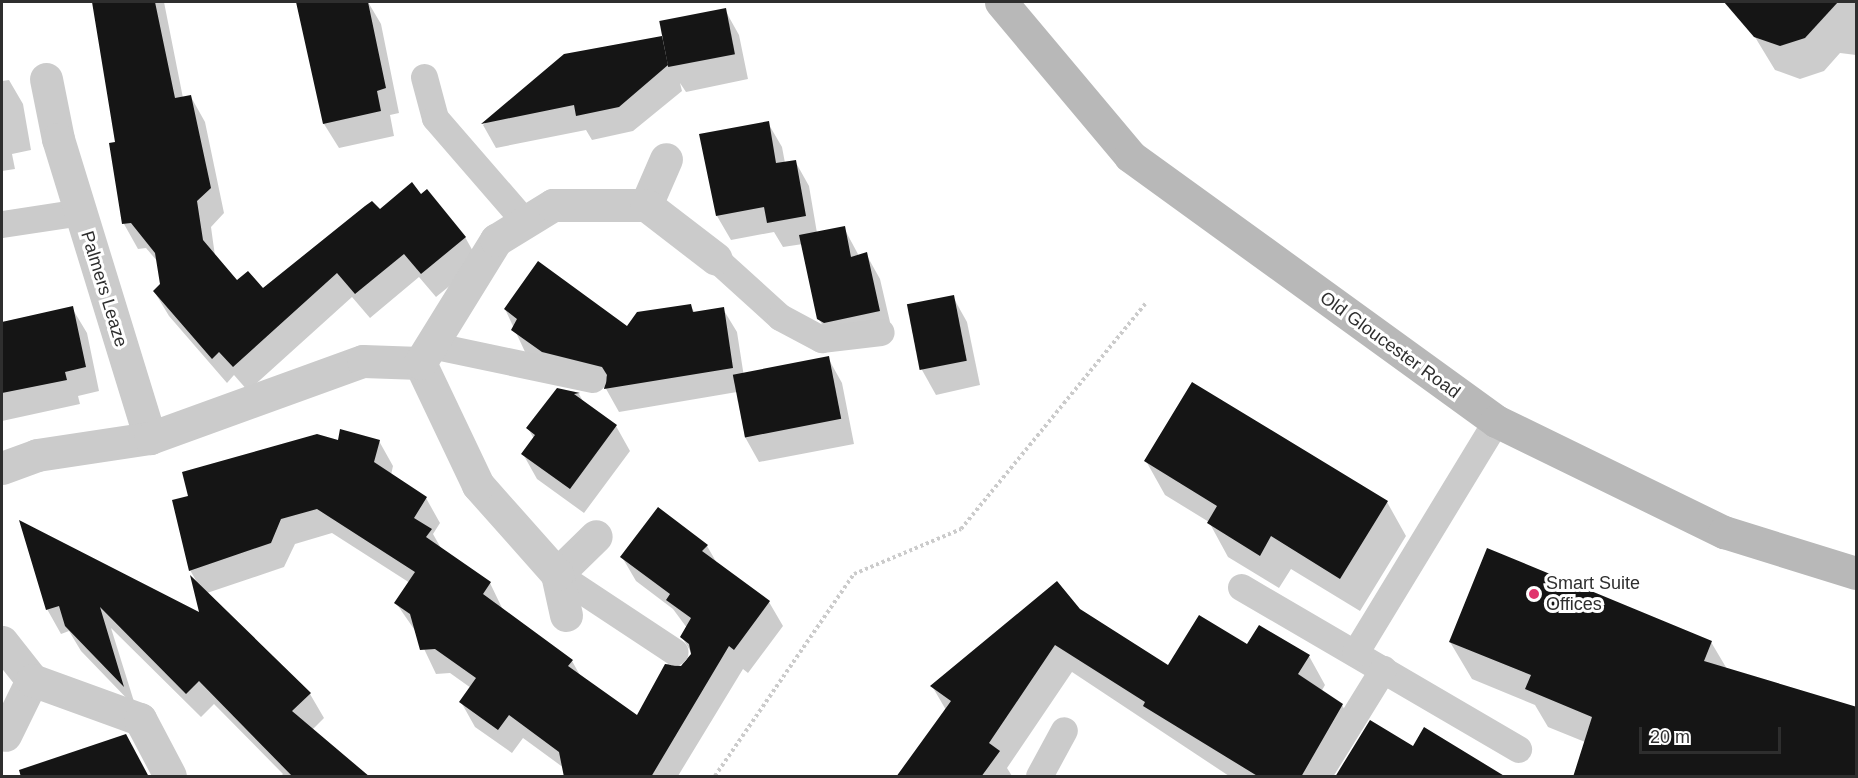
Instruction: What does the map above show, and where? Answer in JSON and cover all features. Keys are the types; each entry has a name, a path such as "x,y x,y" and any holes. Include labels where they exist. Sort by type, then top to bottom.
{"main road":[{"name":"Old Gloucester Road","path":"1001,2 1130,156 1496,421 1724,532 1857,573"}],"street":[{"name":"Palmers Leaze","path":"46,79 58,139 150,438"},
{"path":"646,205 666,159"},
{"path":"425,354 496,240 553,205 646,205 716,259"},
{"path":"2,468 37,455 150,438 363,361 425,354"},
{"path":"425,354 478,485 557,574 566,615"},
{"path":"557,574 596,536"},
{"path":"2,642 32,680 140,719 170,777"},
{"path":"3,735 32,680"}],"lane":[{"path":"424,77 435,118 525,222"},
{"path":"2,224 80,212"},
{"path":"716,259 780,318 821,339 881,332"},
{"path":"425,354 592,378"},
{"path":"1355,653 1496,421"},
{"path":"557,574 675,652"},
{"path":"1241,587 1518,749"},
{"path":"1317,777 1383,669"},
{"path":"1039,777 1064,730"}],"path":[{"path":"715,777 854,574 961,528 1146,303"}],"building":[{"path":"92,2 155,2 175,98 191,95 211,188 197,201 203,240 237,280 248,271 263,288 372,201 380,209 412,182 421,194 427,189 466,237 421,274 404,254 355,294 337,273 233,367 219,352 212,359 153,291 160,284 155,253 131,223 122,224 109,143 115,142"},
{"path":"296,2 368,2 386,88 377,91 381,111 323,124"},
{"path":"1724,2 1838,2 1805,38 1780,46 1754,37"},
{"path":"726,8 735,54 668,67 659,21"},
{"path":"662,36 668,65 619,107 576,116 574,105 481,124 564,54"},
{"path":"769,121 776,163 796,160 806,216 767,223 764,207 716,216 699,134"},
{"path":"845,226 851,257 867,252 880,311 824,323 817,319 799,235"},
{"path":"538,261 627,326 637,312 691,304 693,312 724,307 733,368 604,389 607,375 602,367 542,352 511,330 517,319 504,309"},
{"path":"954,295 967,361 920,370 907,304"},
{"path":"73,306 86,367 65,372 67,380 2,393 2,322"},
{"path":"829,356 841,419 745,438 733,375"},
{"path":"1192,382 1388,501 1340,579 1271,536 1260,556 1207,523 1217,506 1144,461"},
{"path":"557,388 580,393 574,394 617,425 570,489 521,454 535,435 526,428"},
{"path":"340,429 380,440 374,462 427,497 414,518 432,529 426,537 491,582 483,594 573,660 568,666 637,715 665,664 681,666 691,654 689,644 680,637 691,618 666,600 670,594 620,557 658,507 708,545 702,551 770,601 734,650 729,646 651,777 564,777 559,752 509,715 498,730 459,702 476,678 435,649 420,650 410,614 394,603 415,572 317,509 281,519 271,543 189,571 172,500 188,496 182,472 317,434 338,440"},
{"path":"19,520 199,612 190,575 311,693 292,711 370,777 293,777 199,681 186,694 100,607 124,687 65,626 59,606 46,610"},
{"path":"1487,548 1712,641 1704,661 1857,707 1857,777 1573,777 1592,717 1525,689 1531,675 1449,642"},
{"path":"1057,581 1080,609 1168,665 1199,615 1247,644 1259,625 1310,655 1298,674 1343,704 1301,777 1259,777 1143,706 1145,702 1055,645 989,743 1000,751 981,777 896,777 951,701 930,686"},
{"path":"1370,720 1413,746 1424,727 1506,777 1335,777"},
{"path":"126,734 149,777 21,777 19,770"}],"place":[{"name":"Smart Suite Offices","path":"1534,594"}]}
